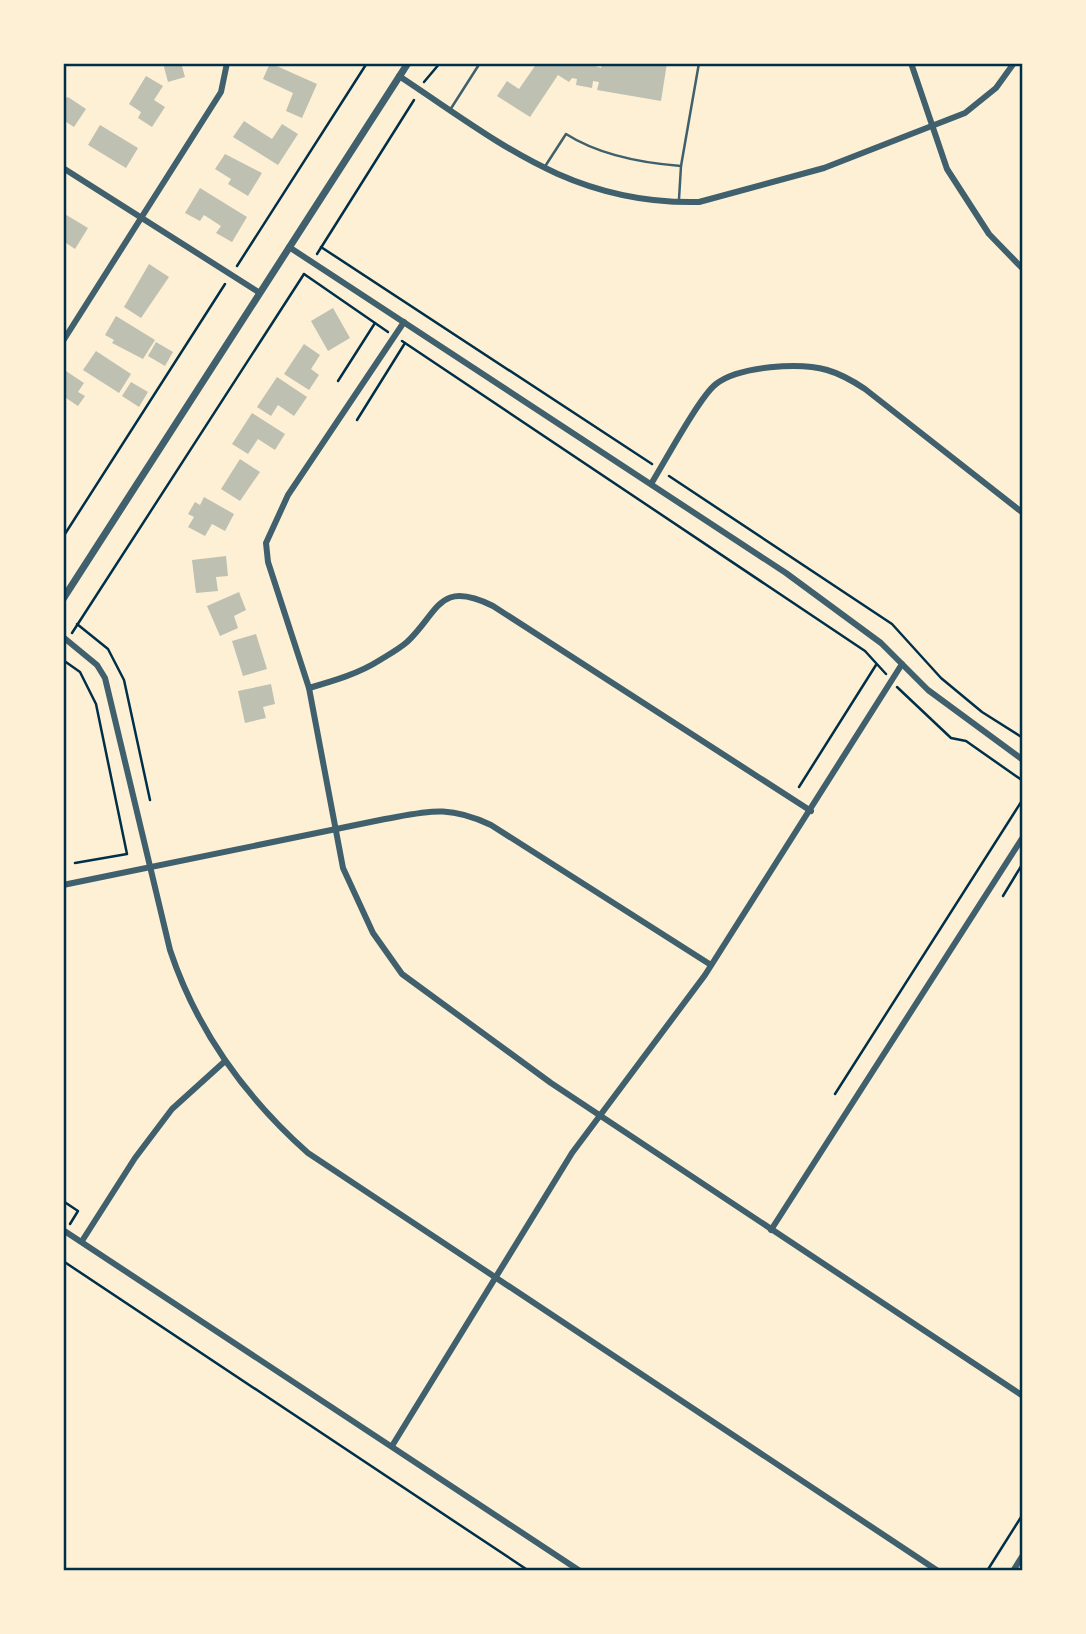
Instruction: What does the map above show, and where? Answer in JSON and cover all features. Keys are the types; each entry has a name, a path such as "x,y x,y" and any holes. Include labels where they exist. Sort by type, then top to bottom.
{"street":[{"path":"63,341 221,92 227,63"},
{"path":"63,598 408,63"},
{"path":"911,63 947,169 989,234 1023,269"},
{"path":"399,76 543,168 597,190 649,201 699,202 824,168 965,113 981,102 1014,63"},
{"path":"63,168 260,293"},
{"path":"289,247 786,573 881,643 928,690 1023,760"},
{"path":"404,322 288,495 266,543 268,562 309,688 343,868 357,904 373,933 402,974 599,1115 1023,1396"},
{"path":"651,484 714,385 731,375 749,371 803,366 824,369 855,383 1023,513"},
{"path":"309,688 376,663 407,642 436,604 455,597 472,596 493,606 811,811"},
{"path":"65,639 97,665 105,678 181,985 224,1062 262,1109 308,1153 938,1571"},
{"path":"392,1446 572,1153 711,965 902,664"},
{"path":"63,886 435,810 463,812 491,825 711,965"},
{"path":"771,1230 1023,837"},
{"path":"82,1241 135,1158 172,1109 224,1062"},
{"path":"64,1230 580,1571"},
{"path":"1013,1571 1023,1555"}],"lane":[{"path":"450,110 480,63"},
{"path":"679,202 681,166 699,63"},
{"path":"543,168 566,134 583,145 608,152 681,166"}],"path":[{"path":"63,537 367,63"},
{"path":"65,639 440,63"},
{"path":"321,247 892,624 941,678 982,712 1023,738"},
{"path":"304,274 865,651 909,702 951,738 966,741 1023,781"},
{"path":"338,381 375,323"},
{"path":"357,420 405,343"},
{"path":"77,624 107,649 124,680 150,800"},
{"path":"63,660 80,672 96,704 127,854 75,863"},
{"path":"799,787 876,664"},
{"path":"835,1094 1023,799"},
{"path":"1003,896 1023,863"},
{"path":"63,1201 78,1211 64,1230"},
{"path":"63,1261 529,1571"},
{"path":"986,1571 1023,1514"}],"building":[{"path":"163,63 181,63 185,77 168,82"},
{"path":"270,63 317,84 302,118 286,111 293,93 263,79"},
{"path":"537,63 586,63 601,68 602,63 667,63 661,101 597,90 599,82 593,81 592,88 576,85 577,79 572,78 569,82 558,75 530,117 497,96 507,81 519,89"},
{"path":"146,76 163,86 154,100 165,107 152,127 138,118 141,112 129,104"},
{"path":"68,97 86,109 74,127 63,120 63,99"},
{"path":"244,121 272,139 282,124 298,134 278,165 233,137"},
{"path":"100,125 138,148 126,168 88,145"},
{"path":"225,154 262,173 248,196 228,184 231,179 215,169"},
{"path":"200,188 247,217 232,242 216,233 221,226 204,215 200,221 185,213"},
{"path":"63,213 88,228 75,249 63,241"},
{"path":"149,264 169,277 141,318 124,307"},
{"path":"333,308 350,338 328,351 311,321"},
{"path":"116,316 155,340 143,359 112,343 114,340 105,335"},
{"path":"156,342 173,352 165,366 148,356"},
{"path":"304,344 320,355 311,369 319,375 309,390 284,374"},
{"path":"96,351 131,374 119,393 83,370"},
{"path":"66,371 84,383 78,392 85,396 78,406 63,396 66,386 63,384 63,376"},
{"path":"277,377 307,397 294,416 278,405 271,416 257,407"},
{"path":"131,382 148,392 139,407 122,396"},
{"path":"252,413 285,434 275,450 258,439 248,454 232,444"},
{"path":"240,459 260,472 240,501 221,489"},
{"path":"204,497 234,514 225,531 212,524 205,536 188,527 194,517 188,514 195,502 200,505"},
{"path":"226,556 228,576 216,577 218,591 196,593 192,560"},
{"path":"239,592 246,610 234,616 238,628 220,636 207,606"},
{"path":"256,634 267,669 243,676 232,641"},
{"path":"271,684 275,704 263,707 266,718 245,723 238,691"}]}
